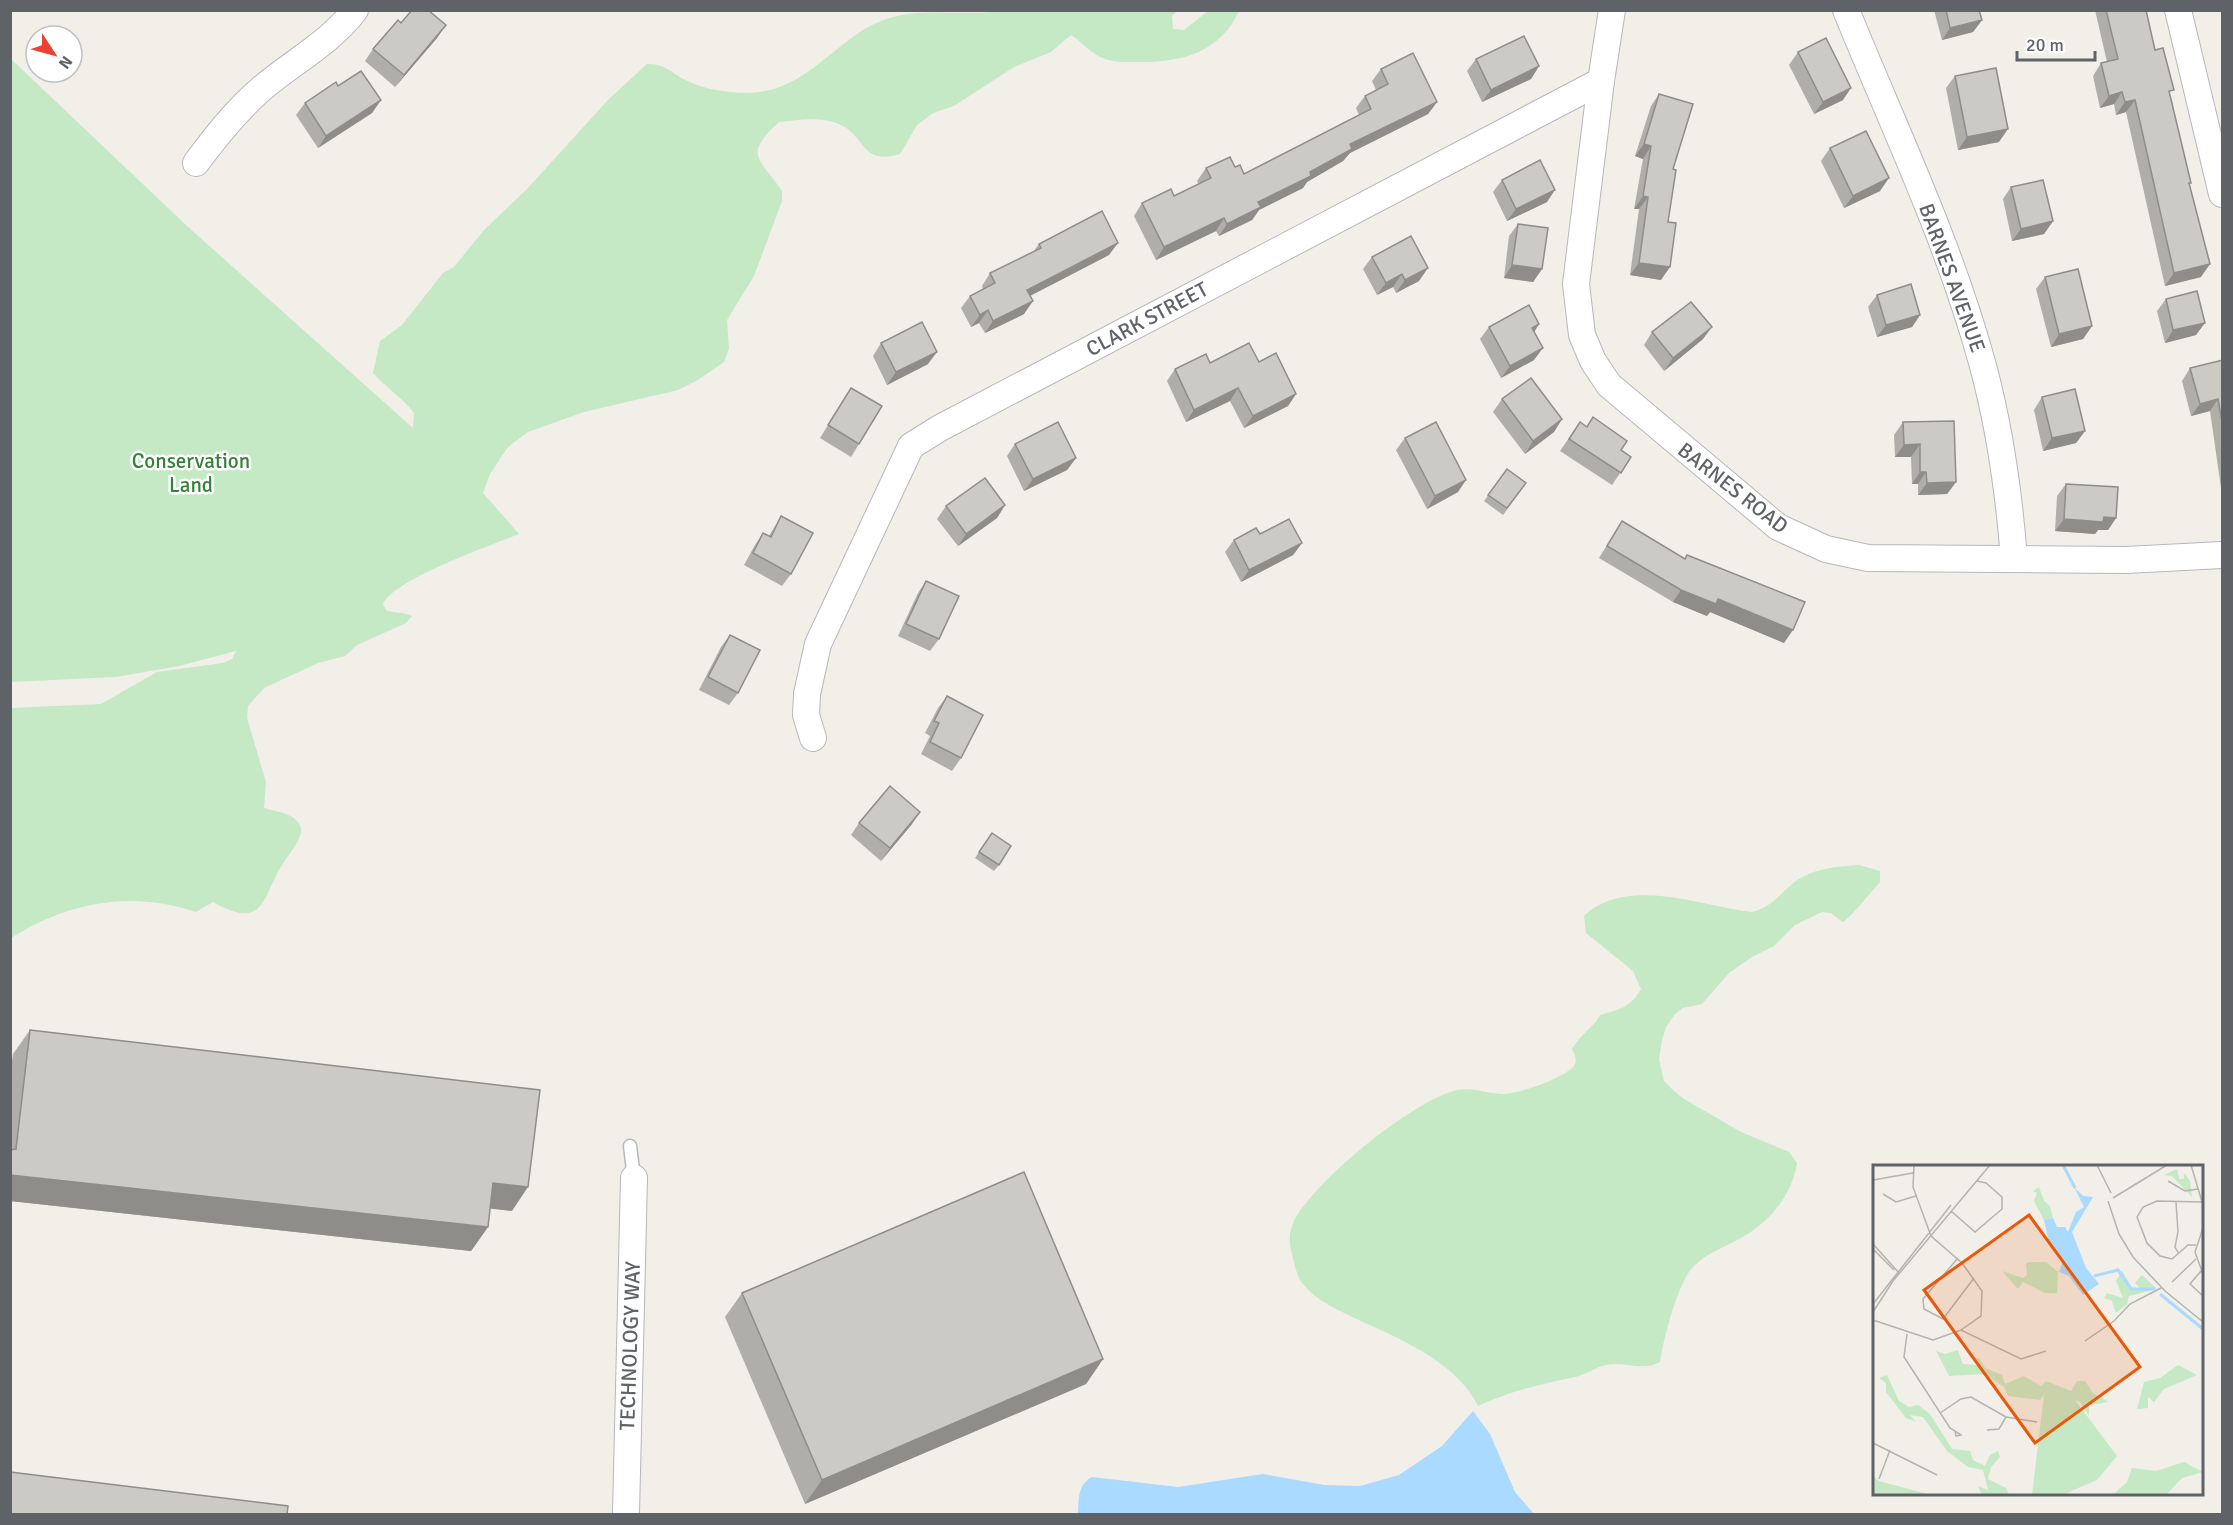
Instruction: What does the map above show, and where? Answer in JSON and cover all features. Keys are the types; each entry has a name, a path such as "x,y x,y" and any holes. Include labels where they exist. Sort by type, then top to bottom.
{"street":[{"path":"196,163 228,120 261,89 315,50 355,10"},
{"path":"1601,81 1612,10"},
{"name":"BARNES AVENUE","path":"1846,10 1899,134 1951,269 1983,365 2007,487 2014,559"},
{"path":"2178,10 2223,194"},
{"name":"BARNES ROAD","path":"1601,81 1576,284 1582,335 1593,361 1609,385 1751,507 1800,539 1826,549 1868,558 2126,560 2223,555"},
{"name":"CLARK STREET","path":"813,738 806,715 807,694 818,644 911,446 940,428 1601,81"},
{"name":"TECHNOLOGY WAY","path":"626,1515 634,1178"}],"lane":[{"path":"630,1146 634,1178"}],"green space":[{"name":"Conservation Land","path":"1177,11 1172,16 1173,29 1184,30 1208,11 1239,11 1222,36 1211,45 1199,52 1171,60 1120,62 1110,60 1096,55 1071,35 1051,52 1014,67 954,106 933,113 917,125 900,154 887,157 870,153 848,129 832,122 809,119 779,122 761,142 758,157 782,191 782,201 754,276 727,320 729,349 724,362 678,390 584,412 528,432 508,447 490,474 483,493 519,534 444,564 405,584 391,594 383,604 386,610 412,616 406,623 357,645 345,656 318,663 264,688 248,706 247,718 266,782 264,808 291,816 301,827 297,843 260,906 253,912 243,913 213,902 196,912 172,905 148,902 100,903 55,916 11,938 11,708 101,704 157,672 223,663 232,659 236,651 179,666 116,677 11,682 11,59 24,71 24,84 37,84 187,226 413,428 414,413 373,373 380,341 402,325 443,273 454,267 484,230 527,189 608,100 647,64 661,66 689,82 708,88 729,92 759,92 778,88 796,80 858,33 893,17 932,12"},
{"path":"1859,865 1880,871 1880,882 1848,918 1843,922 1831,913 1822,912 1795,925 1774,946 1752,957 1729,973 1702,1004 1683,1008 1675,1014 1666,1027 1659,1059 1664,1081 1684,1099 1741,1132 1789,1152 1797,1163 1785,1197 1770,1216 1741,1238 1704,1258 1687,1274 1672,1312 1660,1362 1647,1366 1606,1365 1579,1376 1514,1392 1478,1406 1469,1391 1457,1378 1428,1355 1330,1306 1302,1283 1296,1271 1290,1246 1292,1226 1318,1189 1364,1146 1416,1109 1439,1096 1464,1089 1497,1094 1510,1093 1541,1085 1569,1071 1576,1059 1572,1049 1600,1015 1624,1007 1637,995 1641,989 1633,971 1586,933 1584,916 1601,904 1621,897 1643,895 1665,896 1752,912 1769,904 1807,875 1832,868"}],"water":[{"path":"1473,1411 1490,1434 1515,1492 1534,1514 1078,1514 1081,1489 1092,1477 1178,1487 1263,1474 1324,1485 1360,1486 1399,1475 1442,1446"}],"building":[{"path":"412,10 428,10 446,25 404,75 373,49 398,20 401,23"},
{"path":"1946,10 1979,10 1982,20 1950,28"},
{"path":"2106,10 2146,10 2155,50 2163,48 2174,90 2169,91 2191,183 2189,183 2210,264 2174,273 2135,100 2125,102 2122,92 2109,96 2101,63 2118,59"},
{"path":"1524,36 1539,66 1491,90 1476,59"},
{"path":"1826,38 1851,88 1823,102 1798,52"},
{"path":"1413,53 1437,102 1350,144 1352,149 1310,172 1311,176 1258,202 1261,207 1227,224 1224,218 1164,247 1142,203 1171,189 1174,196 1211,178 1206,168 1230,157 1235,167 1240,165 1244,174 1371,109 1365,96 1388,84 1381,69"},
{"path":"1996,68 2008,129 1967,137 1955,76"},
{"path":"361,71 381,100 326,136 305,103 336,82 338,86"},
{"path":"1659,94 1693,104 1673,169 1676,170 1668,222 1676,223 1670,267 1639,263 1648,197 1643,196 1651,146 1644,144"},
{"path":"1866,131 1889,178 1853,196 1830,148"},
{"path":"1540,160 1555,190 1516,209 1502,180"},
{"path":"2043,180 2053,221 2021,229 2011,187"},
{"path":"1102,211 1118,243 1027,290 1033,301 993,321 988,310 980,315 970,296 995,283 990,273 1041,248 1039,244"},
{"path":"1518,224 1548,228 1542,269 1512,265"},
{"path":"1411,236 1428,268 1405,280 1402,274 1386,283 1372,257"},
{"path":"2078,269 2092,326 2059,334 2045,277"},
{"path":"1911,284 1920,315 1886,325 1877,295"},
{"path":"2197,291 2205,323 2173,330 2166,299"},
{"path":"1691,302 1712,327 1673,358 1652,332"},
{"path":"1529,305 1539,324 1532,328 1543,348 1510,366 1489,327"},
{"path":"922,322 937,352 896,372 881,343"},
{"path":"1249,343 1259,362 1276,353 1296,394 1253,416 1238,388 1194,410 1175,369 1206,354 1210,363"},
{"path":"2223,360 2223,427 2218,399 2200,404 2190,368"},
{"path":"1531,378 1562,419 1533,441 1502,399"},
{"path":"851,388 882,406 859,444 828,425"},
{"path":"2075,389 2085,431 2052,438 2042,397"},
{"path":"1593,417 1627,441 1621,450 1631,457 1621,473 1569,439 1580,422 1587,427"},
{"path":"1954,421 1956,482 1927,483 1926,472 1920,472 1920,444 1904,445 1903,422"},
{"path":"1058,422 1076,458 1033,479 1015,444"},
{"path":"1436,422 1466,480 1435,496 1405,438"},
{"path":"1507,469 1526,483 1507,508 1488,495"},
{"path":"985,478 1005,505 966,534 946,506"},
{"path":"2066,484 2118,487 2116,518 2104,517 2103,522 2064,519"},
{"path":"781,516 813,533 791,574 753,553 763,533 771,537"},
{"path":"1289,519 1302,543 1249,570 1234,540 1256,528 1260,534"},
{"path":"1622,521 1685,559 1687,555 1805,602 1793,630 1718,599 1716,604 1681,590 1607,546"},
{"path":"926,581 959,596 939,639 906,624"},
{"path":"730,635 760,650 738,693 708,677"},
{"path":"947,696 983,715 961,758 930,742 939,723 934,721"},
{"path":"890,786 920,812 890,848 859,823"},
{"path":"992,833 1011,846 999,865 979,852"},
{"path":"30,1030 540,1090 528,1187 493,1183 488,1227 10,1175 10,1150 16,1149"},
{"path":"1024,1172 1103,1359 822,1480 742,1293"},
{"path":"10,1472 288,1506 287,1515 10,1515"}]}
